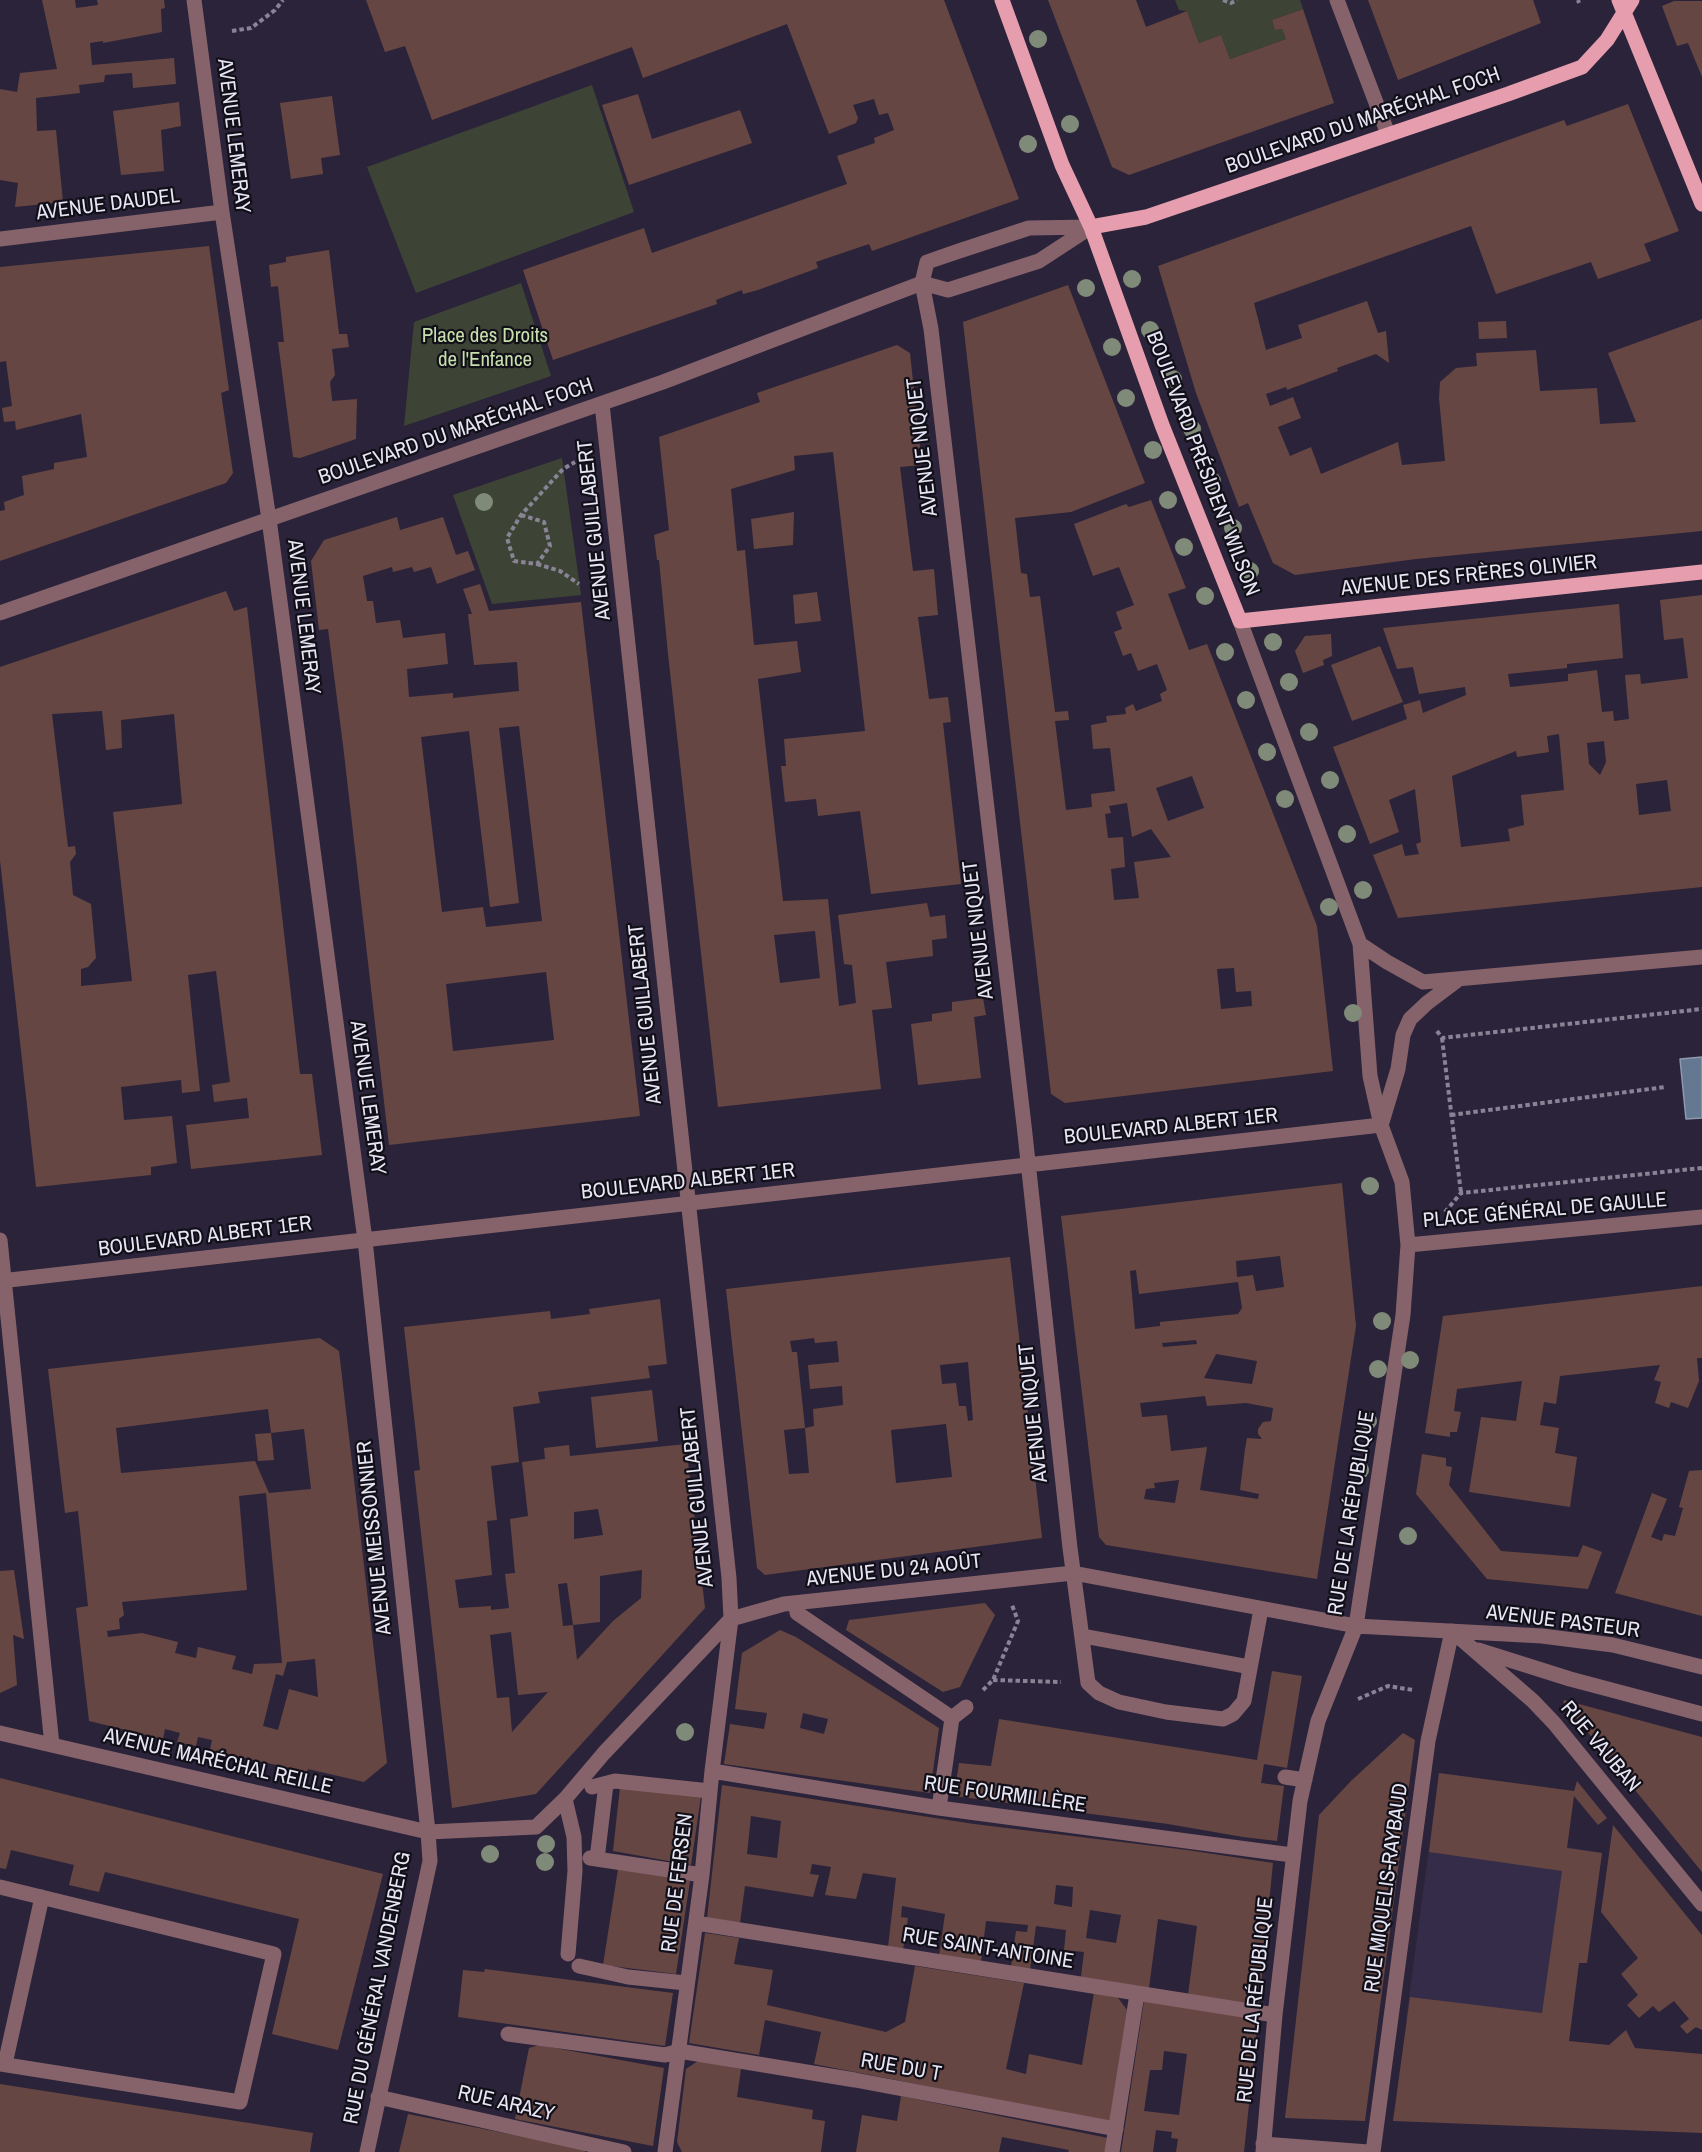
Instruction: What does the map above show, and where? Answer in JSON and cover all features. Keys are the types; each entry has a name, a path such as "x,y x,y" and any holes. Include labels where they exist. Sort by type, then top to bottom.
{"main road":[{"name":"BOULEVARD PRÉSIDENT WILSON","path":"1002,0 1062,165 1091,227 1166,436 1240,621"},
{"name":"BOULEVARD DU MARÉCHAL FOCH","path":"1091,227 1146,217 1582,67 1607,39 1621,7 1632,0"},
{"path":"1621,7 1702,204"},
{"name":"AVENUE DES FRÈRES OLIVIER","path":"1240,621 1702,572"}],"street":[{"name":"AVENUE LEMERAY","path":"194,0 222,212 269,519 365,1240"},
{"path":"1338,0 1388,134"},
{"name":"AVENUE DAUDEL","path":"0,239 222,212"},
{"name":"BOULEVARD DU MARÉCHAL FOCH","path":"922,283 927,262 979,244 1029,228 1091,227"},
{"name":"BOULEVARD DU MARÉCHAL FOCH","path":"0,613 602,404 922,283 948,290 1039,261 1091,227"},
{"name":"AVENUE NIQUET","path":"922,283 931,329 1073,1573 1088,1683"},
{"name":"AVENUE GUILLABERT","path":"602,404 729,1578 731,1619"},
{"name":"BOULEVARD PRÉSIDENT WILSON","path":"1240,621 1360,944"},
{"path":"1360,944 1423,982 1702,957"},
{"name":"PLACE GÉNÉRAL DE GAULLE","path":"1360,944 1370,1076 1381,1125 1402,1182 1408,1245 1702,1217"},
{"path":"1381,1125 1398,1069 1403,1035 1410,1019 1459,979"},
{"name":"BOULEVARD ALBERT 1ER","path":"2,1281 1381,1125"},
{"path":"0,1240 2,1281 52,1745"},
{"name":"AVENUE MEISSONNIER","path":"365,1240 428,1832"},
{"name":"RUE DE LA RÉPUBLIQUE","path":"1263,2148 1292,1855 1318,1721 1356,1626 1403,1315 1408,1245"},
{"name":"AVENUE DU 24 AOÛT","path":"731,1619 784,1604 1073,1573 1356,1626 1452,1631"},
{"path":"796,1603 797,1613 952,1718"},
{"path":"1088,1683 1099,1693 1119,1702 1166,1712 1223,1719 1233,1714 1245,1701 1261,1609"},
{"path":"428,1832 536,1827 565,1799 589,1769 731,1619"},
{"name":"RUE DE FERSEN","path":"665,2152 702,1875 731,1619"},
{"name":"RUE VAUBAN","path":"1452,1631 1533,1701 1554,1723 1702,1904"},
{"name":"AVENUE PASTEUR","path":"1452,1631 1542,1636 1613,1645 1702,1667"},
{"name":"RUE MIQUELIS-RAYBAUD","path":"1370,2152 1428,1741 1452,1631"},
{"path":"1083,1636 1250,1667"},
{"path":"1472,1648 1570,1679 1702,1714"},
{"path":"939,1808 952,1718 966,1707"},
{"name":"AVENUE MARÉCHAL REILLE","path":"0,1733 428,1832"},
{"name":"RUE FOURMILLÈRE","path":"712,1771 939,1808 1292,1855"},
{"path":"1285,1777 1305,1780"},
{"path":"702,1875 594,1858 599,1785 615,1781 710,1791"},
{"path":"565,1799 574,1837 573,1960 628,1977 686,1983"},
{"name":"RUE DU GÉNÉRAL VANDENBERG","path":"366,2152 430,1861 428,1832"},
{"path":"0,1887 42,1897 274,1954 240,2102 3,2064 42,1897"},
{"name":"RUE SAINT-ANTOINE","path":"696,1923 1275,2015"},
{"path":"1112,2152 1137,1994"},
{"name":"RUE DU T","path":"508,2034 665,2055 679,2051 855,2080 1116,2129"},
{"name":"RUE ARAZY","path":"378,2097 624,2152"},
{"path":"1263,2148 1370,2152"}],"path":[{"path":"232,31 251,28 275,10 283,0"},
{"path":"1223,0 1231,3 1237,0"},
{"path":"575,462 563,469 521,515 507,538 514,561 537,564 560,571 579,584"},
{"path":"521,515 544,522 550,546 537,564"},
{"path":"1442,1038 1702,1009"},
{"path":"1435,1028 1442,1038 1461,1193"},
{"path":"1451,1115 1665,1087"},
{"path":"1445,1212 1461,1193 1702,1168"},
{"path":"966,1707 993,1680 1018,1622 1011,1603"},
{"path":"993,1680 1088,1683"},
{"path":"1353,1705 1359,1697 1388,1686 1438,1693"}],"shaded area":[{"path":"1439,1773 1574,1791 1567,1847 1602,1853 1587,1963 1579,1963 1569,2041 1406,2020"}],"green space":[{"path":"1175,0 1300,0 1303,9 1272,20 1275,30 1282,29 1286,39 1230,59 1221,35 1199,43 1187,11 1179,10"},
{"path":"592,85 634,212 416,293 367,167"},
{"name":"Place des Droits de l'Enfance","path":"521,283 551,376 404,426 414,322"},
{"path":"562,458 581,595 492,604 453,495"}],"water":[{"path":"1702,1057 1702,1118 1686,1119 1680,1059"}],"building":[{"path":"42,0 75,0 76,8 98,5 97,0 164,0 165,8 161,9 162,32 103,43 103,41 90,43 92,65 174,58 176,84 133,88 132,73 105,75 104,82 79,85 80,93 36,98 37,131 56,130 63,202 15,207 18,183 0,180 0,89 17,92 20,73 57,69"},
{"path":"366,0 944,0 1019,199 872,251 869,244 816,262 818,268 758,290 743,294 742,290 716,300 717,304 553,360 523,270 644,228 652,253 847,184 837,156 875,143 874,138 894,130 888,113 879,115 874,99 853,105 858,118 856,123 829,134 787,24 643,78 632,47 432,120 405,46 385,52"},
{"path":"1048,0 1136,0 1146,27 1187,11 1199,43 1221,35 1230,59 1286,39 1282,29 1275,30 1272,20 1303,9 1334,103 1129,175 1112,167"},
{"path":"1368,0 1533,0 1541,23 1398,80"},
{"path":"1674,1 1702,1 1702,77 1688,43 1677,46 1662,6"},
{"path":"638,94 652,139 740,110 752,143 629,185 602,105"},
{"path":"332,96 340,155 321,158 323,174 291,179 280,103"},
{"path":"179,102 181,126 161,130 164,171 121,175 113,111"},
{"path":"1628,104 1679,231 1644,244 1651,261 1598,279 1591,262 1496,294 1471,226 1254,303 1266,350 1302,338 1298,325 1367,301 1378,333 1386,331 1389,363 1376,354 1287,390 1286,387 1266,394 1270,406 1293,397 1301,418 1278,427 1290,456 1311,447 1321,474 1398,442 1402,465 1445,461 1439,398 1440,382 1456,368 1477,366 1476,353 1536,350 1540,391 1597,388 1600,424 1636,422 1608,353 1702,319 1702,531 1416,559 1295,575 1273,563 1248,503 1239,507 1196,393 1158,266 1564,120 1567,126"},
{"path":"209,246 229,390 221,393 233,473 226,483 0,561 0,511 5,510 4,502 24,495 22,476 54,469 54,463 87,457 81,414 16,430 15,421 4,422 2,408 12,406 6,361 0,362 0,267"},
{"path":"329,250 339,334 347,334 349,347 332,349 335,375 330,382 332,401 357,399 356,439 300,458 293,457 278,342 284,342 278,286 271,287 269,265 286,262 286,257"},
{"path":"1068,285 1145,483 1071,512 1015,518 1021,573 1027,574 1030,597 1040,596 1055,712 1068,711 1069,720 1055,721 1066,810 1092,807 1091,794 1115,791 1110,748 1093,749 1091,725 1107,722 1106,716 1126,714 1125,708 1133,704 1136,711 1162,701 1160,694 1167,690 1157,664 1138,671 1131,653 1123,656 1114,632 1122,629 1116,612 1134,605 1119,567 1093,576 1074,524 1126,504 1129,507 1151,500 1186,588 1168,594 1189,650 1207,644 1317,926 1333,1071 1065,1103 1051,1094 963,322","holes":["1192,776 1204,808 1168,821 1156,788","1127,803 1132,837 1151,829 1171,857 1134,862 1139,898 1114,900 1111,869 1125,867 1123,837 1108,838 1105,814 1111,813 1109,806","1234,968 1236,992 1251,991 1252,1006 1221,1009 1217,969"]},
{"path":"1506,321 1507,338 1479,339 1478,322"},
{"path":"897,345 910,353 922,465 900,467 913,571 934,569 938,615 918,617 929,699 948,697 951,722 943,723 961,884 871,894 860,811 818,816 816,799 785,802 781,766 786,766 784,739 865,731 833,452 794,456 795,470 731,489 737,551 745,550 754,645 797,641 801,672 758,679 783,901 828,899 839,1006 856,1003 852,965 844,964 838,915 927,903 930,917 945,915 947,938 932,940 933,956 886,962 892,1008 872,1010 881,1089 718,1107 659,560 657,560 654,535 669,530 659,437 760,402 757,393","holes":["815,931 820,978 780,983 774,935"]},
{"path":"794,512 793,545 754,549 751,519"},
{"path":"397,517 400,530 443,517 456,555 468,551 475,570 437,584 431,567 414,572 412,567 393,572 392,567 363,576 367,601 373,601 376,623 400,620 403,638 445,633 448,664 407,669 409,697 453,693 453,698 519,691 517,662 474,665 468,614 472,614 463,589 480,584 489,611 581,602 640,1116 389,1145 328,629 319,630 311,561 324,540","holes":["519,726 542,921 486,927 483,907 442,912 421,737 469,731 490,907 519,903 499,728","546,972 554,1040 453,1051 446,984"]},
{"path":"226,591 234,611 247,607 300,1074 312,1074 322,1155 191,1169 186,1125 249,1118 247,1098 214,1102 212,1085 230,1082 216,971 188,975 200,1091 182,1093 181,1080 121,1087 124,1120 172,1116 177,1163 151,1167 151,1175 36,1187 0,860 0,667","holes":["102,711 106,750 122,748 121,720 174,714 182,804 113,812 132,981 81,986 81,969 88,967 96,958 91,904 73,895 70,862 76,854 75,846 68,847 52,714"]},
{"path":"817,592 821,621 795,624 793,595"},
{"path":"1702,595 1702,887 1398,918 1373,855 1402,844 1405,856 1419,854 1416,844 1421,842 1415,789 1389,800 1399,832 1370,844 1333,747 1407,719 1403,705 1420,700 1423,713 1466,695 1465,687 1419,694 1413,667 1397,669 1383,628 1619,604 1623,658 1567,664 1567,668 1508,674 1510,687 1568,681 1568,674 1597,670 1602,712 1613,711 1614,721 1629,719 1625,675 1640,674 1641,684 1688,678 1683,638 1664,640 1660,600","holes":["1559,734 1564,790 1521,795 1524,825 1508,829 1510,841 1461,847 1452,776 1516,751 1517,757 1549,752 1547,736","1604,741 1606,762 1600,775 1589,764 1587,743","1667,780 1671,811 1639,815 1636,784"]},
{"path":"1331,634 1332,656 1323,660 1324,665 1303,673 1295,651 1305,636"},
{"path":"1380,646 1403,702 1352,721 1331,665"},
{"path":"983,998 986,1015 974,1017 981,1078 918,1085 911,1024 932,1021 932,1014 952,1011 952,1002"},
{"path":"1342,1183 1356,1326 1317,1579 1106,1545 1099,1537 1061,1216","holes":["1280,1256 1284,1287 1256,1291 1253,1275 1237,1277 1236,1261","1136,1270 1139,1294 1238,1282 1242,1308 1238,1314 1160,1322 1160,1326 1135,1329 1130,1271","1196,1340 1197,1344 1163,1347 1162,1343","1216,1354 1257,1361 1252,1384 1204,1378","1205,1396 1207,1406 1246,1403 1273,1408 1271,1421 1263,1422 1258,1429 1258,1434 1262,1439 1247,1438 1245,1449 1240,1490 1259,1494 1258,1499 1200,1490 1207,1447 1171,1451 1167,1415 1142,1417 1140,1403","1179,1480 1175,1503 1144,1499 1146,1489 1155,1488 1154,1483"]},
{"path":"1010,1257 1042,1538 765,1575 757,1568 726,1289","holes":["814,1338 815,1343 837,1341 839,1362 808,1365 810,1389 842,1386 843,1405 813,1409 814,1426 805,1428 797,1352 792,1352 790,1341","968,1362 973,1420 968,1421 966,1406 959,1406 956,1383 942,1384 940,1365","946,1424 952,1477 896,1483 891,1430","805,1428 809,1473 789,1474 784,1430"]},
{"path":"1702,1286 1702,1358 1697,1358 1699,1381 1688,1408 1671,1402 1669,1408 1655,1403 1661,1382 1654,1380 1660,1365 1560,1376 1556,1404 1544,1402 1540,1425 1559,1428 1555,1453 1577,1457 1570,1507 1469,1492 1481,1417 1516,1421 1522,1381 1457,1389 1454,1411 1461,1412 1457,1432 1450,1432 1450,1437 1425,1433 1443,1316"},
{"path":"660,1299 667,1364 648,1366 650,1378 538,1392 540,1403 513,1407 519,1462 491,1466 497,1520 487,1521 492,1575 455,1580 459,1608 491,1606 491,1610 509,1608 505,1574 515,1573 510,1519 528,1516 522,1462 545,1459 544,1448 569,1445 570,1456 686,1444 705,1608 536,1794 452,1808 414,1471 420,1470 404,1327 550,1311 551,1319 590,1314 589,1309","holes":["598,1509 603,1535 574,1539 574,1512","642,1570 641,1598 613,1621 577,1660 573,1625 600,1622 600,1576","567,1583 573,1625 563,1626 558,1584","511,1632 518,1695 548,1692 512,1732 509,1697 497,1698 490,1635"]},
{"path":"320,1338 339,1351 387,1763 364,1782 308,1769 307,1772 210,1750 212,1740 198,1737 196,1746 177,1742 180,1733 165,1729 163,1739 89,1721 76,1608 88,1606 78,1511 65,1513 48,1369","holes":["268,1409 271,1433 304,1429 311,1489 269,1493 255,1461 121,1473 116,1428","266,1493 282,1663 254,1664 252,1674 232,1669 236,1656 198,1647 196,1658 175,1653 178,1642 142,1633 108,1637 107,1631 120,1629 119,1619 124,1615 122,1602 247,1590 239,1496","315,1659 318,1697 289,1689 278,1730 263,1726 276,1674 283,1676 287,1662"]},
{"path":"652,1390 658,1441 596,1448 591,1397"},
{"path":"271,1433 274,1460 258,1461 255,1434"},
{"path":"1422,1454 1446,1458 1446,1466 1452,1467 1449,1485 1501,1551 1578,1557 1583,1545 1602,1552 1588,1589 1487,1579 1416,1494"},
{"path":"1702,1470 1702,1616 1615,1593 1652,1493 1667,1499 1651,1537 1662,1541 1664,1534 1675,1536 1683,1508 1679,1507 1689,1471"},
{"path":"14,1570 24,1639 13,1635 17,1685 0,1693 0,1571"},
{"path":"985,1603 995,1615 960,1687 943,1692 846,1630 849,1620"},
{"path":"780,1630 796,1637 939,1728 930,1793 724,1764 730,1724 764,1729 767,1713 735,1709 742,1653","holes":["803,1713 828,1719 824,1734 800,1728"]},
{"path":"1272,1671 1302,1676 1287,1768 1264,1764 1261,1783 1284,1786 1277,1841 954,1796 959,1763 991,1766 999,1719 1257,1760"},
{"path":"1564,1700 1702,1737 1702,1872 1563,1702"},
{"path":"1403,1733 1415,1740 1365,2121 1285,2118 1319,1815 1351,1781"},
{"path":"1439,1773 1574,1791 1577,1781 1607,1818 1598,1825 1574,1796 1567,1848 1602,1853 1587,1963 1579,1963 1569,2041 1609,2045 1626,2030 1635,2048 1702,2054 1702,2133 1393,2121 1410,1997 1542,2013 1562,1871 1429,1852"},
{"path":"0,1778 383,1874 338,2050 272,2034 299,1919 105,1872 99,1892 69,1885 74,1865 11,1850 6,1869 0,1868"},
{"path":"722,1785 974,1824 1273,1863 1259,2005 1188,1995 1197,1926 1158,1919 1149,1988 1081,1977 1084,1952 1064,1950 1066,1930 1036,1926 1030,1970 1011,1967 1016,1931 1027,1932 1028,1925 986,1921 981,1962 939,1956 945,1914 902,1906 901,1917 908,1918 903,1950 888,1947 896,1878 863,1873 856,1899 825,1895 831,1867 812,1864 810,1874 819,1875 813,1897 745,1886 740,1923 707,1918","holes":["751,1816 781,1821 777,1858 747,1854","1056,1885 1073,1887 1072,1907 1054,1904","1090,1910 1121,1915 1116,1943 1086,1938"]},
{"path":"620,1787 701,1796 691,1865 613,1851"},
{"path":"1613,1825 1702,1935 1702,2030 1696,2027 1687,2034 1680,2026 1689,2019 1674,2001 1659,2012 1653,2006 1639,2018 1627,2005 1638,1995 1621,1974 1638,1958 1601,1912"},
{"path":"618,1869 690,1881 676,1974 603,1965"},
{"path":"705,1933 739,1938 734,1964 773,1970 767,2005 886,2032 905,2022 915,1966 1024,1983 1006,2069 1026,2074 1029,2054 1082,2065 1094,1992 1116,1995 1127,2010 1110,2122 814,2064 821,2032 765,2020 759,2055 689,2043"},
{"path":"485,1969 673,1993 665,2046 458,2017 463,1970 484,1972"},
{"path":"1144,2001 1258,2018 1244,2152 1176,2152 1178,2139 1171,2138 1172,2132 1156,2130 1153,2152 1121,2152","holes":["1164,2051 1187,2054 1179,2115 1144,2111 1150,2070 1162,2070"]},
{"path":"539,2045 664,2068 653,2146 515,2119 529,2048"},
{"path":"698,2061 741,2069 737,2097 813,2110 812,2119 825,2121 821,2152 682,2152 677,2142 686,2069"},
{"path":"0,2084 313,2133 310,2152 0,2152"},
{"path":"901,2096 1108,2138 1106,2152 1068,2152 1069,2150 1002,2137 999,2152 856,2152 862,2115 897,2121"},
{"path":"408,2114 585,2149 585,2152 399,2152"}]}
